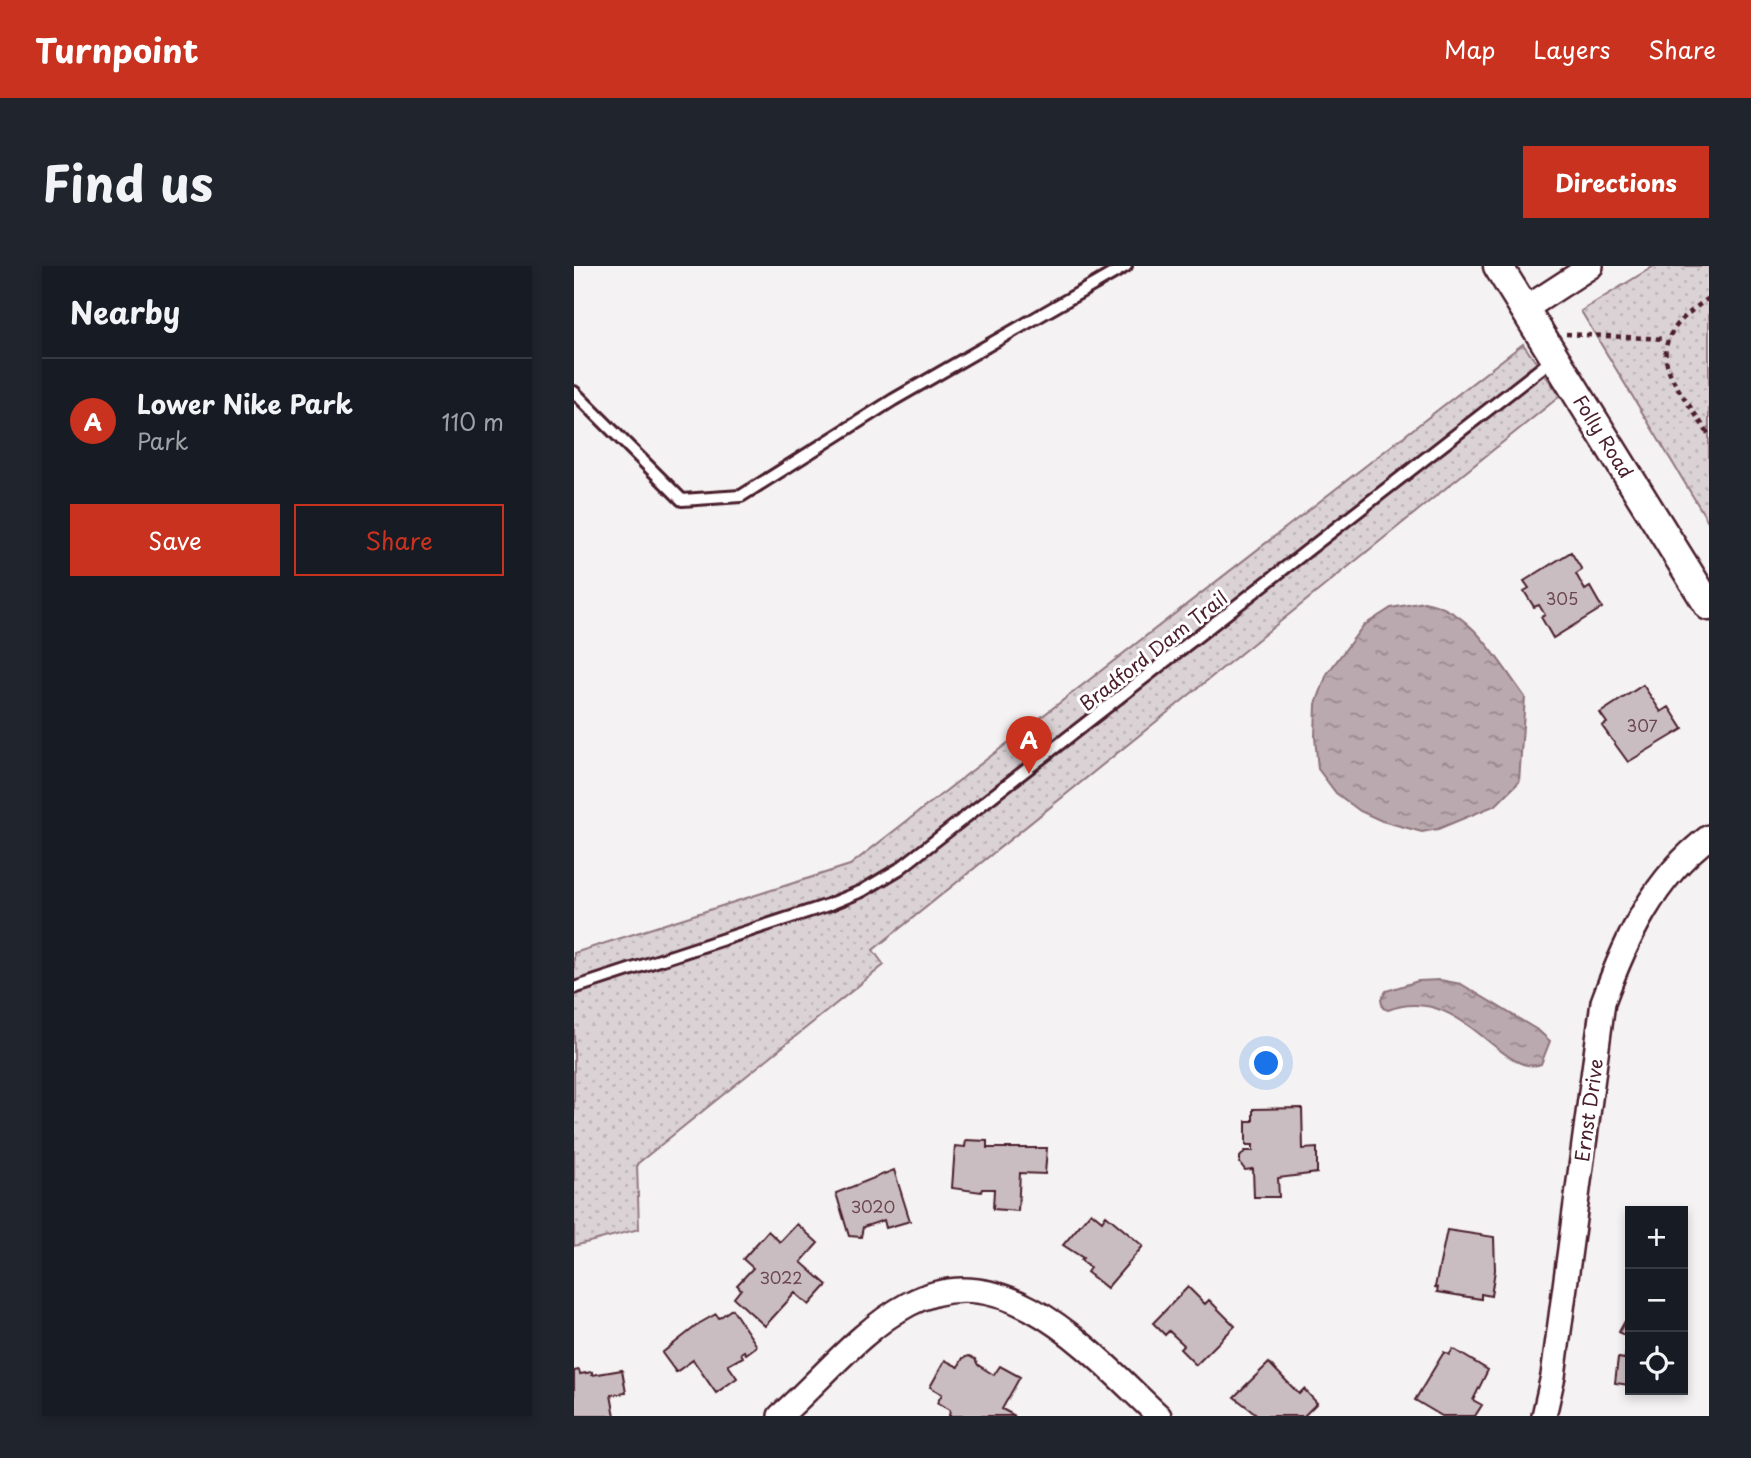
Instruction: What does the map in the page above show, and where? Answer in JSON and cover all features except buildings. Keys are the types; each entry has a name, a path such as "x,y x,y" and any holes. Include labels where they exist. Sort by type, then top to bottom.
{"street":[{"name":"Folly Road","path":"1498,266 1709,606"},
{"path":"1525,309 1591,266"},
{"name":"Ernst Drive","path":"1544,1416 1553,1376 1604,1002 1622,948 1646,905 1675,869 1709,837"},
{"path":"780,1416 868,1334 909,1304 943,1293 977,1292 1009,1299 1041,1313 1073,1336 1159,1416"}],"lane":[{"path":"574,392 682,500 741,496 893,400 1126,266"},
{"name":"Bradford Dam Trail","path":"574,988 828,905 862,891 899,869 1550,350"}],"path":[{"path":"1709,298 1681,318 1666,339 1663,359 1709,436"},
{"path":"1550,350 1559,334 1584,332 1666,339"}],"shaded area":[{"path":"1654,266 1709,266 1709,523 1581,311"},
{"path":"1523,344 1560,396 873,950 884,965 637,1164 639,1229 574,1246 574,953 850,865"}],"water":[{"path":"1424,602 1441,607 1470,626 1494,653 1525,697 1519,782 1496,805 1438,829 1422,832 1382,821 1360,811 1336,793 1318,769 1315,737 1316,704 1327,674 1363,626 1391,608"},
{"path":"1440,980 1461,984 1539,1031 1550,1041 1541,1064 1526,1065 1511,1058 1458,1019 1437,1009 1414,1005 1388,1010 1383,1008 1381,1000 1386,991 1418,981"}],"place":[{"name":"Lower Nike Park","path":"1029,774"}]}
